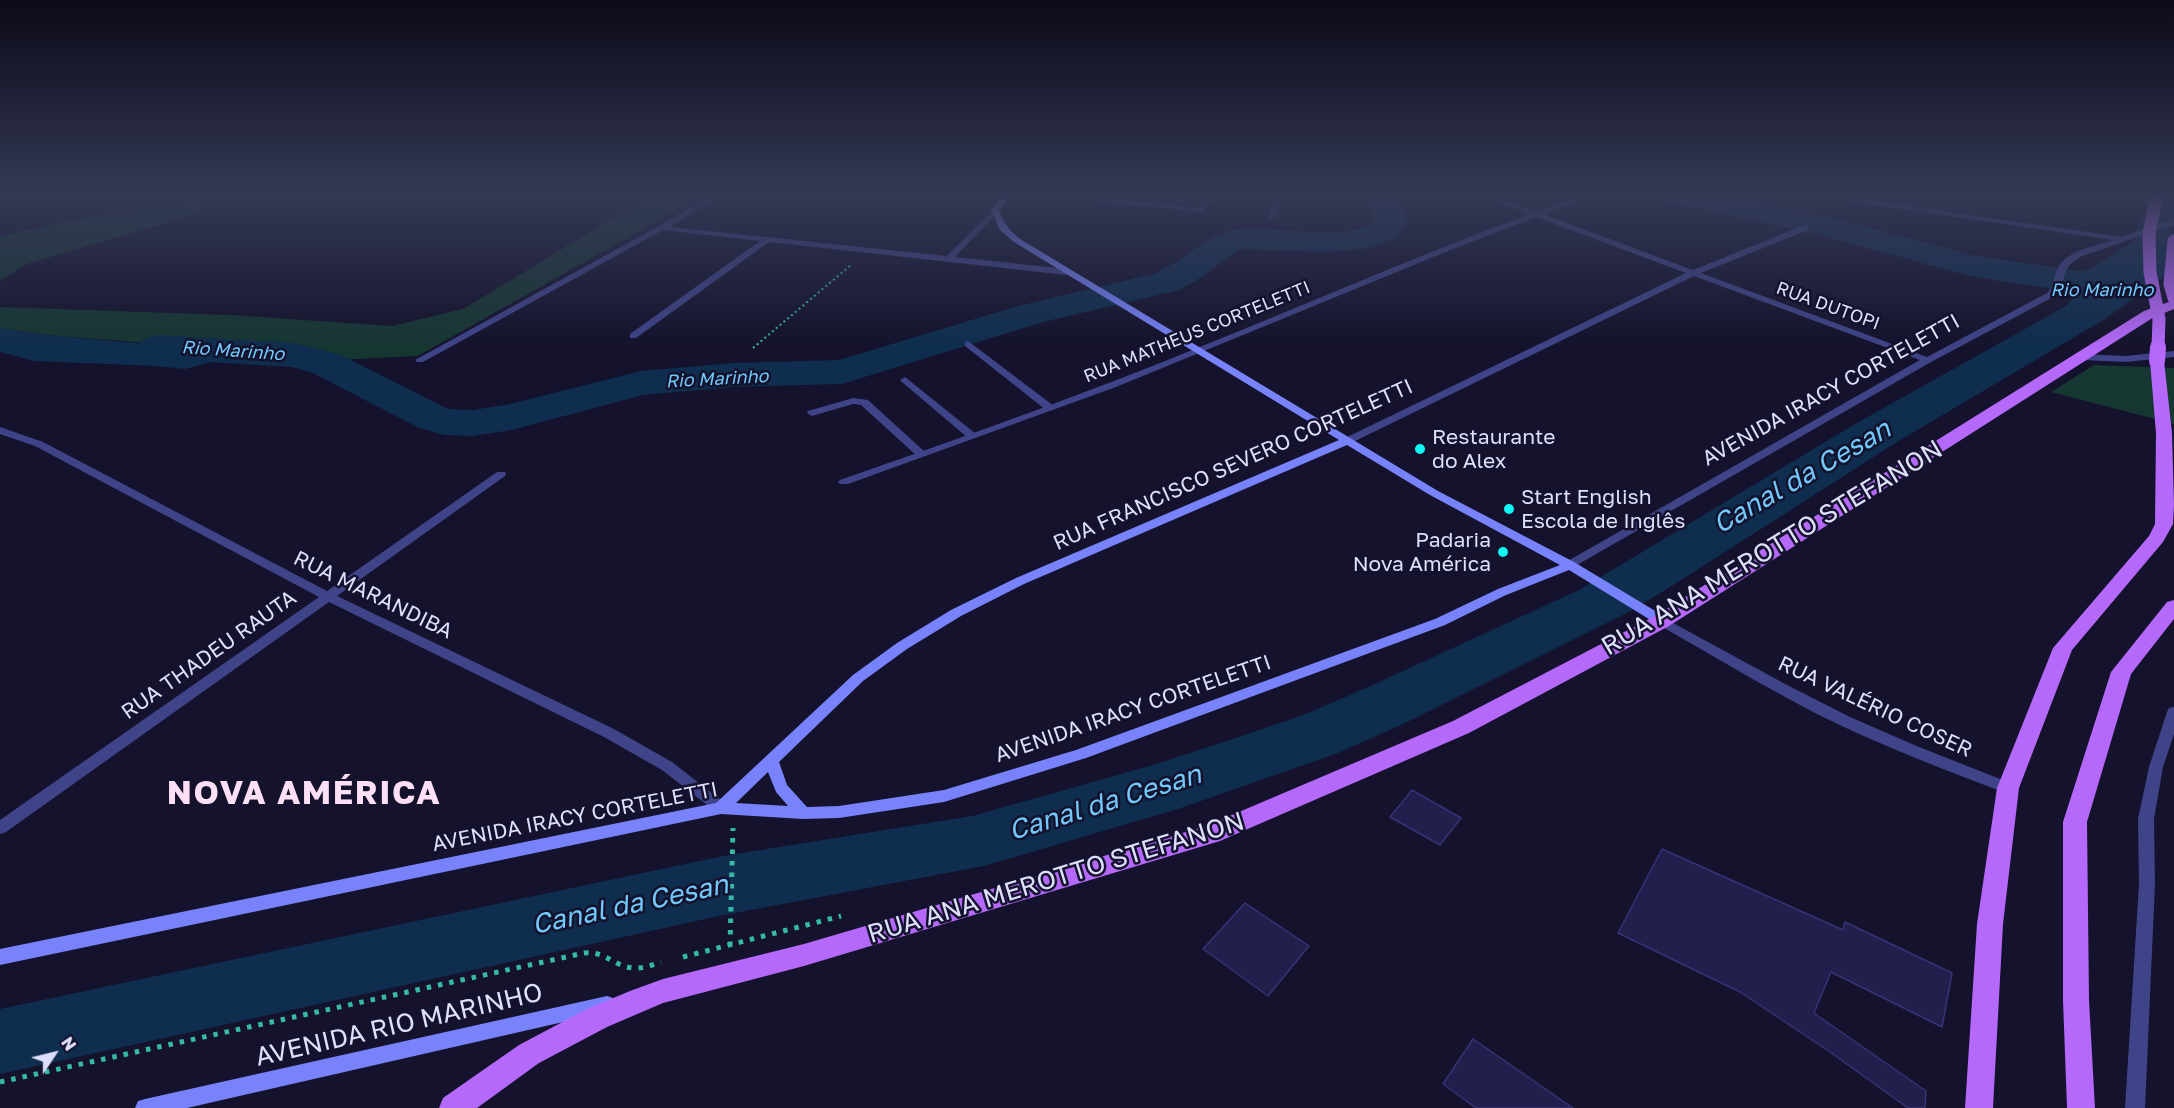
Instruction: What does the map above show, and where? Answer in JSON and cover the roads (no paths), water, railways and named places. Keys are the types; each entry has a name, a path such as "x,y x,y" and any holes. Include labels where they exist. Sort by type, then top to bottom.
{"main road":[{"path":"1979,1108 1990,924 2008,788 2062,648 2157,538 2164,524 2164,434 2157,361 2159,319 2149,246"},
{"path":"2174,246 2170,284 2174,298"},
{"name":"RUA ANA MEROTTO STEFANON","path":"453,1108 496,1076 563,1035 613,1010 663,991 804,955 1212,834 1461,727 1654,616 2149,314 2174,304"},
{"path":"2081,1108 2076,1000 2074,822 2121,672 2174,606"}],"street":[{"path":"420,360 630,246"},
{"path":"633,336 759,246"},
{"path":"823,246 1068,272"},
{"path":"949,260 962,246"},
{"name":"RUA VALÉRIO COSER","path":"1025,246 1434,493 1570,565 1777,687 1868,731 2008,788"},
{"name":"RUA MATHEUS CORTELETTI","path":"844,482 1050,408 1198,351 1456,246"},
{"name":"RUA DUTOPI","path":"1619,246 1928,360"},
{"name":"RUA FRANCISCO SEVERO CORTELETTI","path":"721,808 858,678 902,646 956,613 1020,581 1347,441 1693,273 1761,246"},
{"name":"AVENIDA IRACY CORTELETTI","path":"0,957 721,808 803,813 883,807 944,796 1082,754 1440,622 1502,592 1570,565 1928,360 2050,295 2058,287 2062,264 2077,255 2103,246"},
{"path":"968,344 1050,408"},
{"path":"2081,357 2126,359 2174,354"},
{"path":"905,380 972,436"},
{"path":"812,413 852,400 864,402 921,454"},
{"name":"RUA MARANDIBA","path":"0,430 39,444 327,596 609,733 667,766 721,808"},
{"name":"RUA THADEU RAUTA","path":"2,825 501,474"},
{"path":"2135,1108 2147,884 2146,819 2156,767 2174,712"},
{"path":"771,761 781,788 803,813"},
{"name":"AVENIDA RIO MARINHO","path":"145,1108 663,991"}],"water":[{"name":"Rio Marinho","path":"2138,246 2174,246 2174,269 2105,319 1897,442 1623,615 1403,724 1338,753 1178,809 984,866 719,916 0,1074 0,1009 723,856 972,816 1153,765 1306,714 1579,590 1855,424 2066,306 2076,295 2079,274"},
{"path":"0,328 46,335 228,351 225,358 185,369 34,361 0,352"}],"waterway":[{"name":"Rio Marinho","path":"157,347 294,355 327,364 434,419 444,422 473,423 512,417 641,383 733,375 842,372 1031,314 1166,282 1184,272 1219,246"},
{"name":"Rio Marinho","path":"1898,246 1970,265 2093,284 2149,246"}],"place":[{"name":"Restaurante do Alex","path":"1420,449"},
{"name":"Start English Escola de Inglês","path":"1509,509"},
{"name":"Padaria Nova América","path":"1503,552"}],"district":[{"name":"NOVA AMÉRICA","path":"304,794"}],"water label":[{"name":"Canal da Cesan","path":"1802,477"},
{"name":"Canal da Cesan","path":"1105,803"},
{"name":"Canal da Cesan","path":"630,905"}]}
